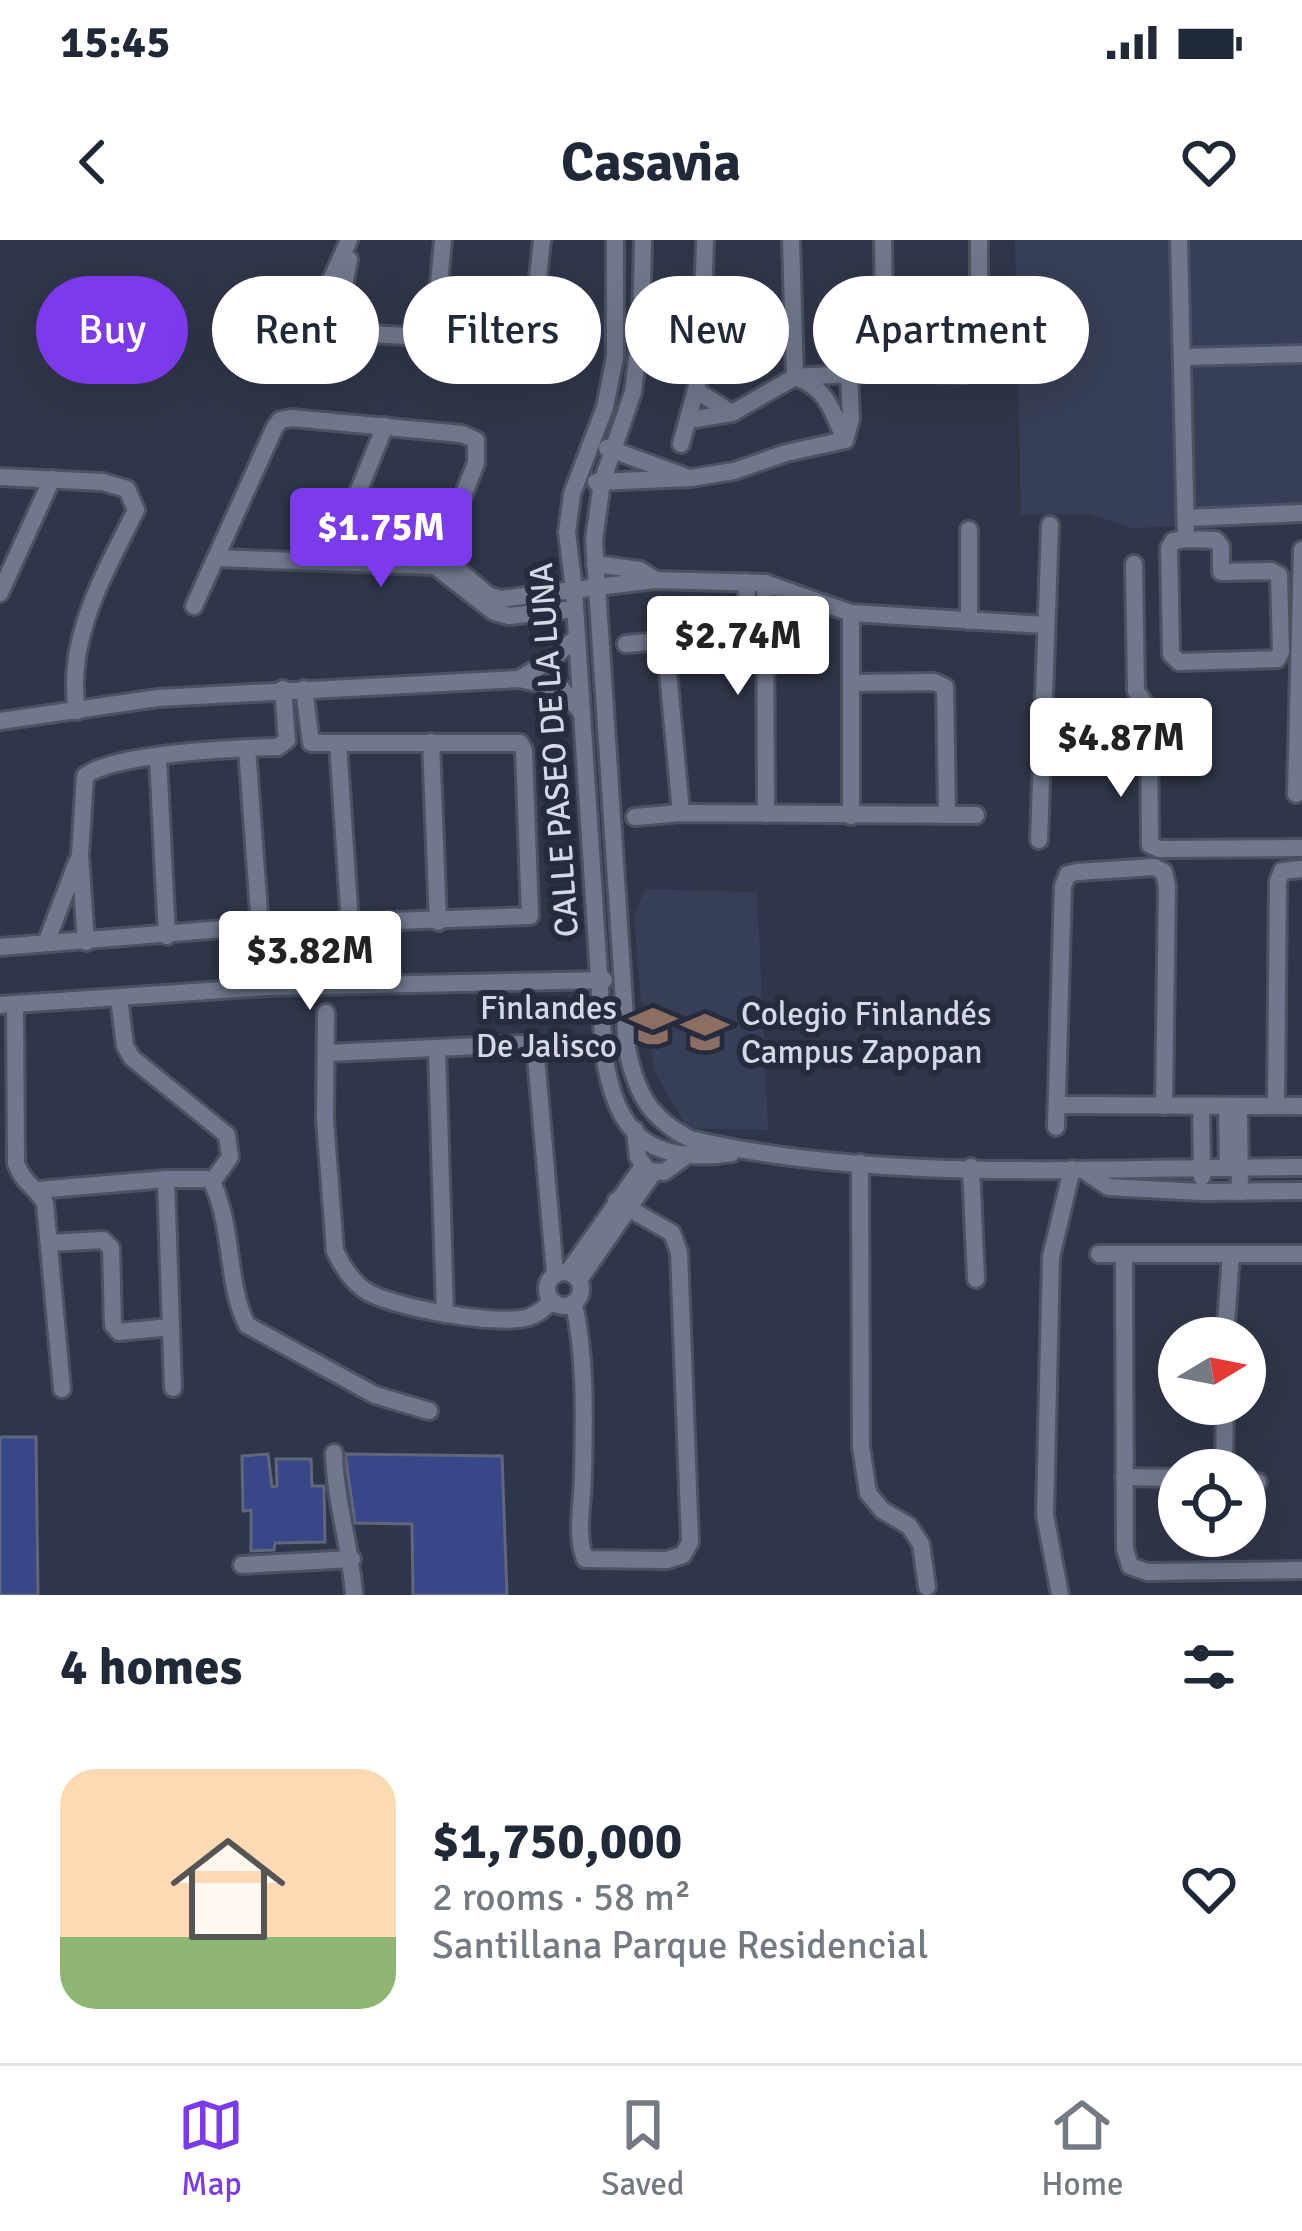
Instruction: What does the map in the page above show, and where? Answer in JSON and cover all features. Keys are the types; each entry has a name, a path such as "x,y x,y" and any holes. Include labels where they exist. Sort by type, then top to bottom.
{"street":[{"path":"333,276 350,240"},
{"path":"345,276 350,240"},
{"path":"440,276 443,240"},
{"path":"538,276 542,240"},
{"name":"CALLE PASEO DE LA LUNA","path":"616,240 615,357 567,532 607,1074 612,1095 634,1130 648,1169"},
{"name":"CALLE PASEO DE LA LUNA","path":"643,240 634,392 602,482 594,540 596,586 627,1049 640,1096 688,1148"},
{"path":"681,444 697,392 705,331 705,240"},
{"path":"791,240 795,377"},
{"path":"883,240 884,276"},
{"path":"979,240 979,276"},
{"path":"1179,240 1186,539"},
{"path":"1182,357 1302,354"},
{"path":"689,419 732,413 795,377 813,376"},
{"path":"795,377 814,383 825,394 845,440"},
{"path":"845,440 851,419 849,384"},
{"path":"697,392 732,413"},
{"path":"194,606 280,420 385,426 462,434 476,440 476,463 440,555 488,595 574,600"},
{"path":"330,561 385,426"},
{"path":"577,483 691,478 845,440"},
{"path":"590,445 615,449 691,478"},
{"path":"0,477 103,482 127,489 132,497 136,510 88,609 73,684 77,711"},
{"path":"0,593 52,479"},
{"path":"1186,518 1302,513"},
{"path":"1039,839 1050,526"},
{"path":"969,530 969,621"},
{"path":"1186,539 1220,543 1221,572 1279,575 1281,652 1277,659 1179,662 1172,658 1169,548 1173,541 1186,539"},
{"path":"1296,794 1302,550"},
{"path":"216,558 434,566 481,605 509,616 574,600 596,586 655,580 765,583 851,613 1045,626"},
{"path":"596,564 640,570 655,580"},
{"path":"1134,564 1136,691 1148,710 1150,845 1160,849 1302,848"},
{"path":"626,644 741,634 748,620 746,582"},
{"path":"765,583 766,814"},
{"path":"851,613 851,816"},
{"path":"519,679 577,637"},
{"path":"665,639 681,813"},
{"path":"0,721 158,698 519,679 561,688 582,713"},
{"path":"852,683 934,682 945,687 947,815"},
{"path":"0,946 260,926 530,916 520,743 315,744 308,740 304,688"},
{"path":"86,941 80,855 85,776 96,768 158,758 278,747 287,740 283,689"},
{"path":"431,742 438,922"},
{"path":"338,743 350,924"},
{"path":"248,748 260,926"},
{"path":"158,758 166,936"},
{"path":"635,817 681,813 976,815"},
{"path":"589,818 612,817"},
{"path":"46,943 80,855"},
{"path":"1056,1127 1063,886 1068,874 1154,867 1164,872 1164,1106"},
{"path":"1276,1106 1278,881 1282,871 1302,869"},
{"path":"62,1389 45,1202 20,1177 16,1163 8,1005 268,987 622,980"},
{"path":"119,998 125,1046 132,1058 227,1136 230,1157 212,1182"},
{"path":"326,1013 325,1120 335,1252 344,1269 366,1292 445,1313 519,1319 542,1311 552,1301"},
{"path":"328,1053 522,1045 536,1057 568,1275 581,1293 574,1304 580,1338 580,1545 585,1558 668,1560 683,1555 690,1542 679,1252 673,1233 622,1204"},
{"path":"437,1048 445,1313"},
{"path":"1057,1105 1302,1106"},
{"path":"1202,1192 1220,1167 1219,1106"},
{"path":"1219,1106 1220,1167 1240,1192"},
{"path":"634,1130 662,1151 751,1150 860,1162 1077,1170 1302,1167"},
{"path":"574,1304 562,1306 552,1301 547,1290 568,1275 648,1169 664,1172 688,1148"},
{"path":"860,1162 861,1446 868,1493 882,1510 909,1526 921,1544 927,1587"},
{"path":"971,1167 976,1279"},
{"path":"1077,1170 1108,1187 1302,1191"},
{"path":"1060,1595 1045,1515 1051,1257 1077,1170"},
{"path":"38,1190 166,1179 212,1182"},
{"path":"166,1179 172,1388"},
{"path":"212,1182 228,1226 247,1325 375,1395 429,1411"},
{"path":"49,1244 104,1240 111,1248 113,1325 119,1332 171,1327"},
{"path":"1099,1254 1302,1254"},
{"path":"1124,1254 1125,1550 1130,1566 1137,1570 1302,1570"},
{"path":"1226,1317 1231,1254"},
{"path":"334,1453 334,1484 352,1559 354,1595"},
{"path":"1124,1477 1158,1478"},
{"path":"242,1565 352,1559"}],"shaded area":[{"path":"1015,240 1302,240 1302,522 1133,528 1089,514 1021,515 1018,384 1089,384 1089,276 1016,276"},
{"name":"Colegio Finlandés Campus Zapopan","path":"645,889 757,892 768,1130 687,1128 655,1072 640,992 634,916"}],"building":[{"path":"0,1437 36,1437 38,1595 0,1595"},
{"path":"268,1454 272,1487 277,1486 276,1459 311,1459 312,1486 324,1486 325,1542 275,1543 274,1550 251,1551 251,1510 243,1511 242,1456"},
{"path":"345,1454 502,1456 507,1595 413,1595 412,1524 355,1523"}],"place":[{"name":"Finlandes De Jalisco","path":"653,1026"},
{"name":"Colegio Finlandés Campus Zapopan","path":"705,1032"}]}
